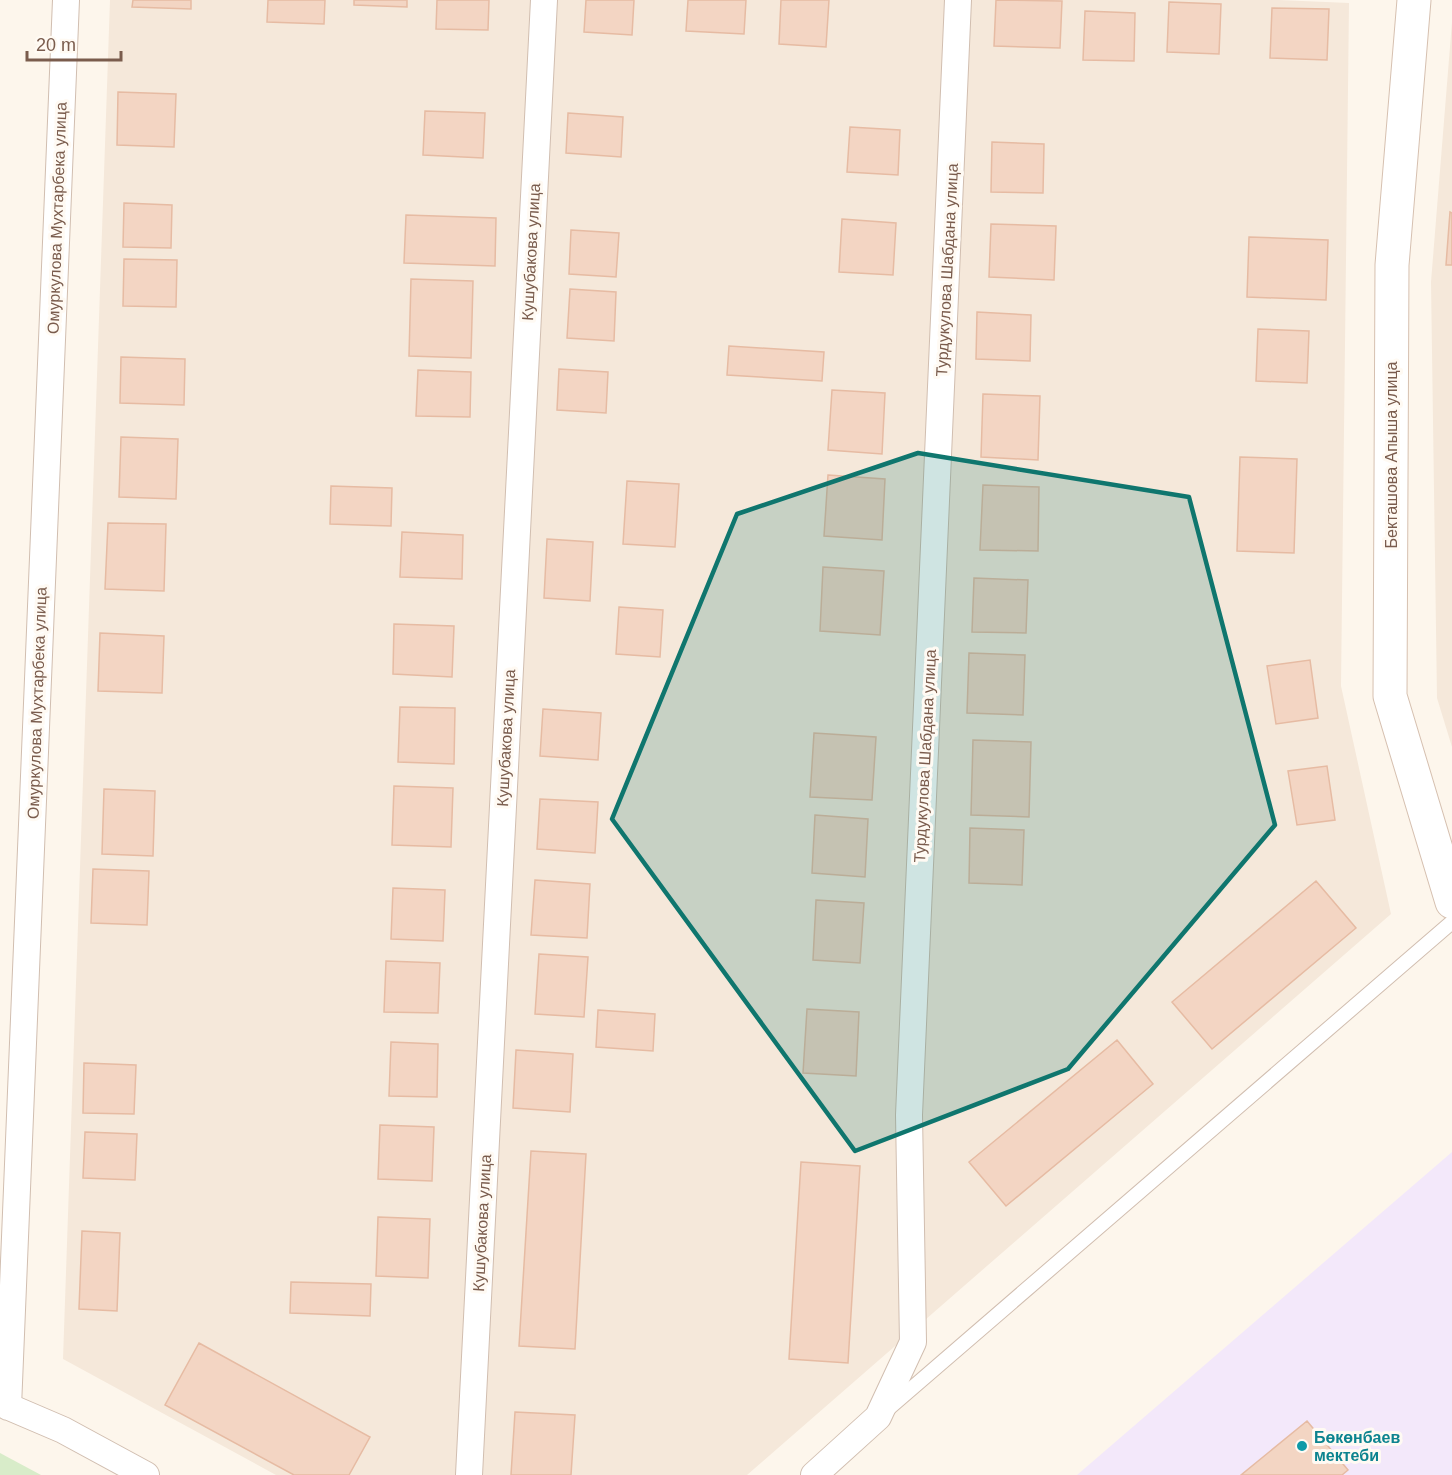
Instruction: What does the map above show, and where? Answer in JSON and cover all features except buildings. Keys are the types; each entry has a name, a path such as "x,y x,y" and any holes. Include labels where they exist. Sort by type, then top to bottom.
{"street":[{"name":"Омуркулова Мухтарбека улица","path":"4,1405 66,0"},
{"name":"Кушубакова улица","path":"469,1475 544,0"},
{"name":"Турдукулова Шабдана улица","path":"814,1475 878,1417 913,1342 909,1115 958,0"},
{"name":"Бекташова Апыша улица","path":"1414,0 1392,265 1390,696 1452,902"},
{"path":"4,1405 63,1430 146,1475"}],"lane":[{"path":"878,1417 1452,922"}],"highlighted area":[{"path":"918,453 1189,497 1275,825 1068,1069 855,1151 612,819 737,514"}],"shaded area":[{"path":"110,0 1279,0 1349,3 1341,686 1391,914 747,1475 276,1475 63,1359"},
{"path":"1452,22 1452,747 1437,698 1431,282"},
{"path":"1452,1152 1452,1475 1077,1475"}],"green space":[{"path":"0,1453 41,1475 0,1475"}],"place":[{"name":"Бөкөнбаев мектеби","path":"1302,1446"}]}
